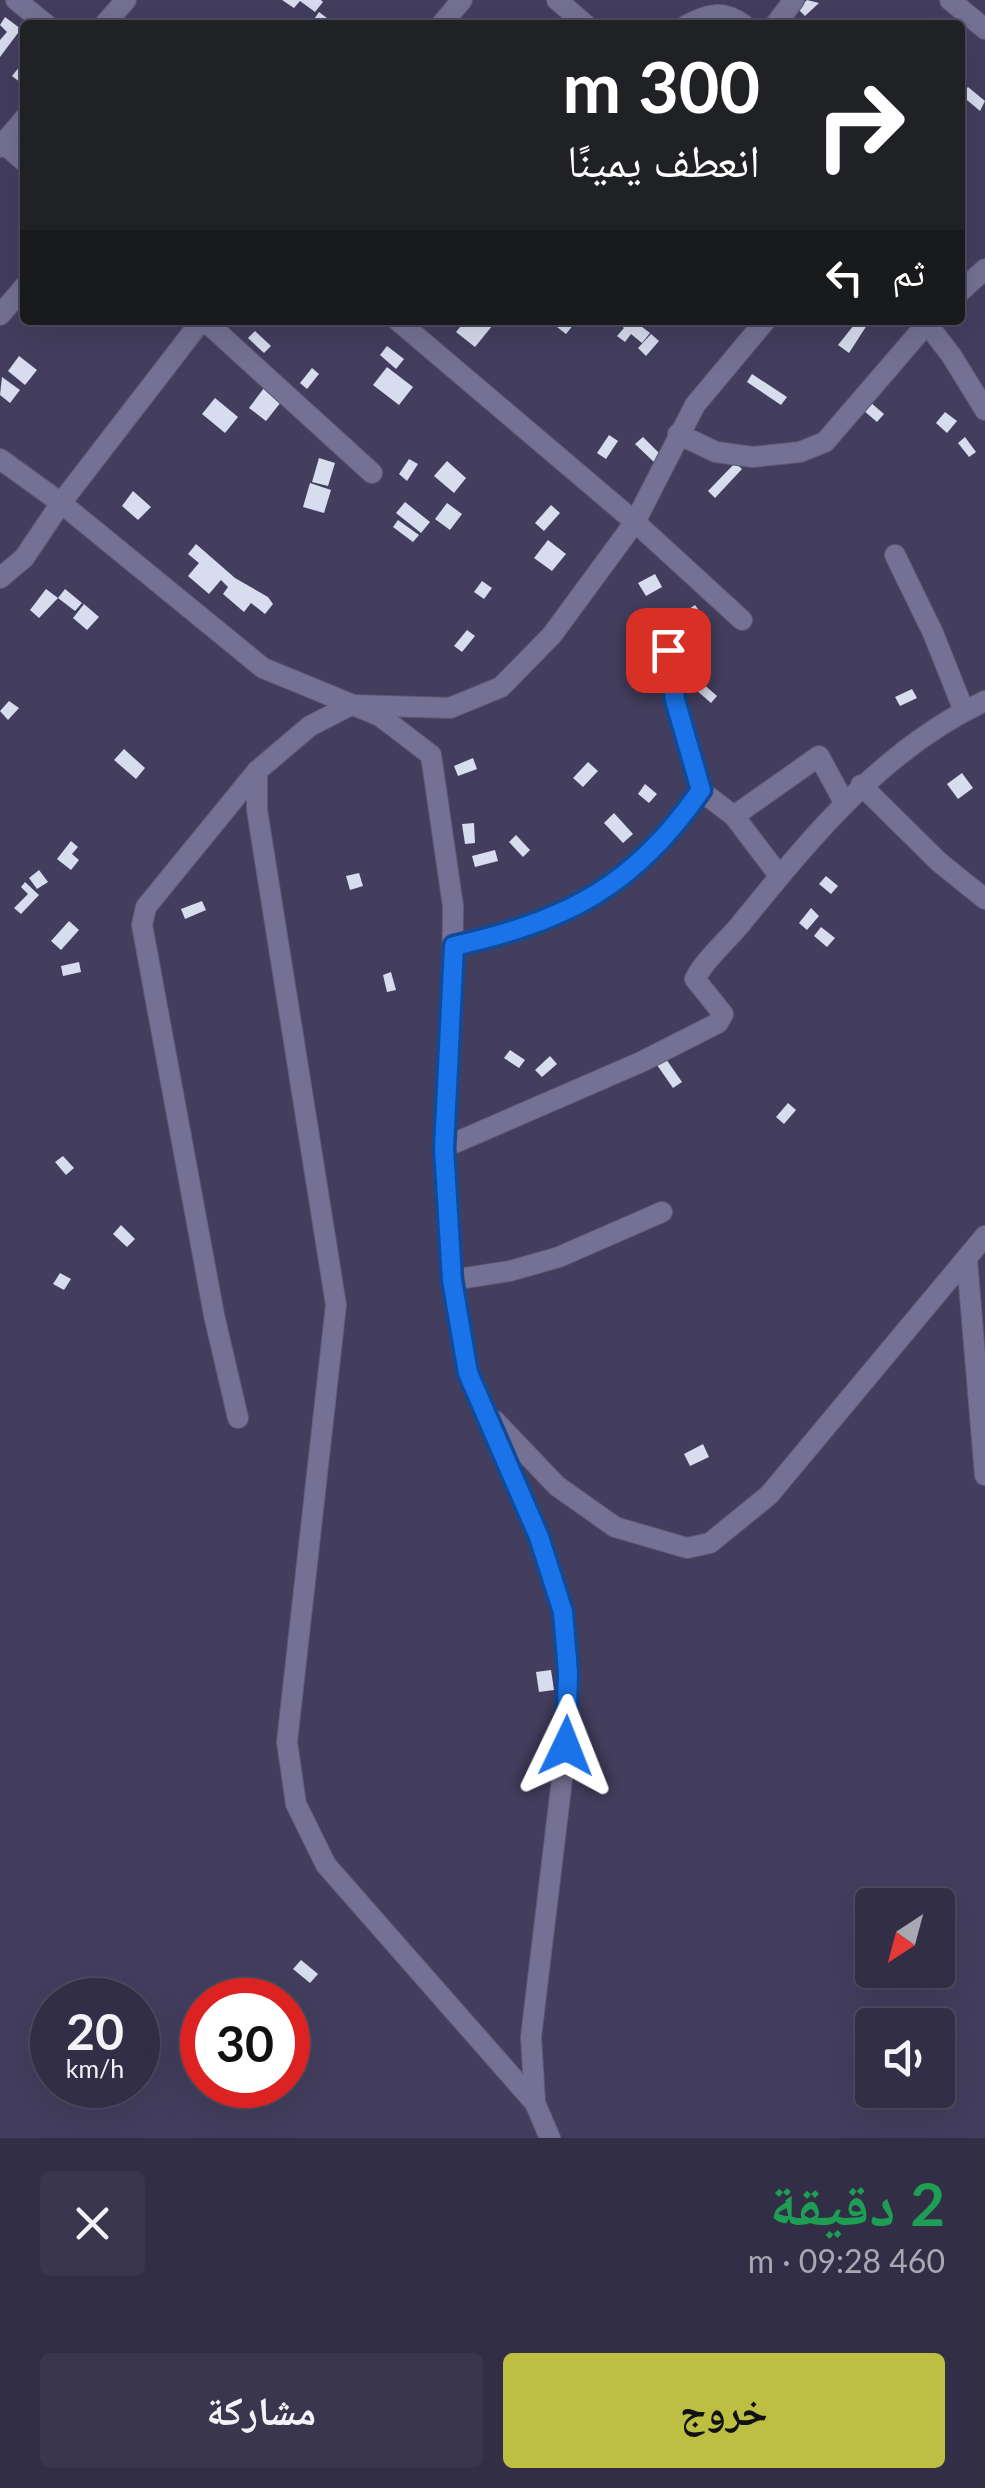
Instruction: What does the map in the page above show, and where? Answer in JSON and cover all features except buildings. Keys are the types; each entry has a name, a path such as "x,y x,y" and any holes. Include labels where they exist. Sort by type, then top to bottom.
{"street":[{"path":"16,0 41,20"},
{"path":"108,20 126,0"},
{"path":"445,20 462,0"},
{"path":"557,0 580,20"},
{"path":"779,20 794,0"},
{"path":"950,0 985,29"},
{"path":"697,20 713,12 736,20"},
{"path":"2,145 20,124"},
{"path":"965,287 985,269"},
{"path":"0,578 24,558 61,503 199,325"},
{"path":"208,325 372,474"},
{"path":"403,325 635,522 742,620"},
{"path":"238,1418 214,1315 142,925 146,906 258,771 310,726 351,705 450,708 501,686 552,636 635,522 696,405 762,325"},
{"path":"678,434 716,452 753,457 800,452 825,442 925,325"},
{"path":"931,325 985,410"},
{"path":"0,459 61,503 263,668 398,727 431,755 454,906 444,1148 452,1280 468,1373 539,1537 563,1612 568,1672 566,1746 532,2037 535,2103"},
{"path":"895,554 933,633 964,711"},
{"path":"668,650 675,700 701,790 734,816 778,874"},
{"path":"444,1148 641,1062 718,1023 723,1014 695,978 778,874 861,785 935,728 985,702"},
{"path":"734,816 819,756 844,802"},
{"path":"258,771 257,810 336,1305 287,1742 296,1804 326,1865 535,2103 550,2138"},
{"path":"861,785 918,843 985,899"},
{"path":"454,946 510,934 550,920 594,895 656,849 701,790"},
{"path":"452,1280 510,1271 558,1257 662,1212"},
{"path":"468,1373 496,1424 556,1486 615,1528 687,1548 710,1542 769,1495 985,1236"},
{"path":"967,1260 985,1475"}],"route":[{"path":"566,1746 568,1672 563,1612 539,1537 468,1373 452,1280 444,1148 454,946 510,934 550,920 630,870 672,832 701,790 675,700 668,650"}]}
